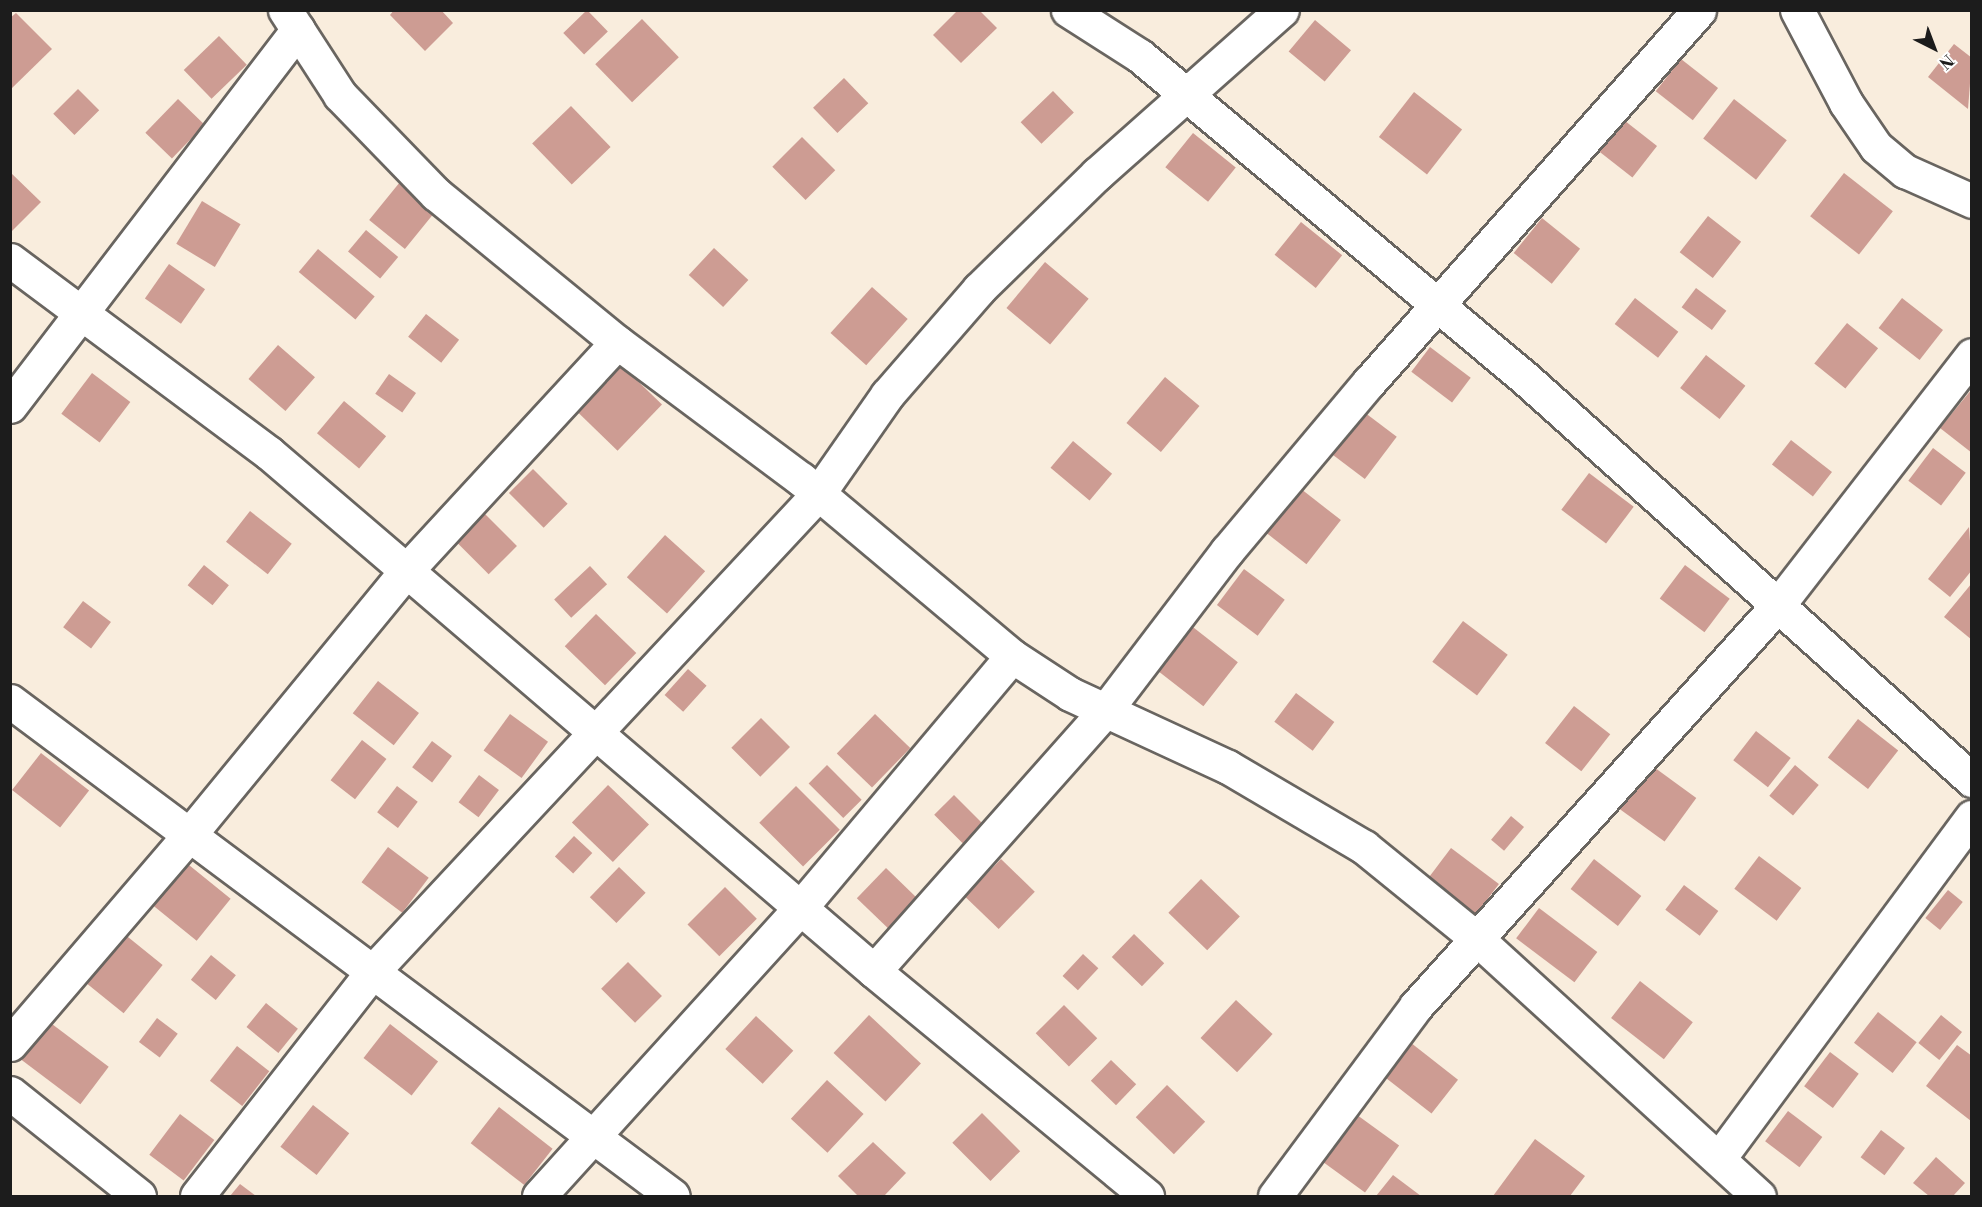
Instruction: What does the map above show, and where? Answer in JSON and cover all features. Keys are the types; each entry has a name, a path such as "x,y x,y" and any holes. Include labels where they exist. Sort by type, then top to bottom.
{"street":[{"path":"1068,10 1140,56 1526,379 1971,780"},
{"path":"197,1197 373,971 593,732 818,494 887,395 979,289 1097,174 1282,10"},
{"path":"874,971 1105,711 1227,551 1437,305 1699,10"},
{"path":"1797,10 1846,103 1876,147 1905,171 1971,201"},
{"path":"10,406 81,312 292,20 340,95 436,194 617,342 818,494 1012,656 1070,694 1228,767 1364,847 1476,938 1720,1157 1759,1197"},
{"path":"10,260 269,453 874,971 1147,1197"},
{"path":"10,1044 190,834 406,571 617,342"},
{"path":"1275,1197 1416,1006 1778,605 1971,355"},
{"path":"539,1197 591,1135 800,908 1012,656"},
{"path":"10,700 673,1197"},
{"path":"1720,1157 1971,817"},
{"path":"10,1093 139,1197"}],"building":[{"path":"394,10 441,10 453,23 425,51 390,15"},
{"path":"587,10 608,32 584,55 563,33"},
{"path":"958,10 979,10 997,28 961,63 933,35"},
{"path":"16,13 52,49 10,90 10,18"},
{"path":"642,19 679,57 632,102 595,64"},
{"path":"1315,20 1351,50 1325,82 1289,51"},
{"path":"219,36 247,65 212,99 184,70"},
{"path":"1954,44 1972,58 1968,109 1928,77"},
{"path":"1681,59 1718,88 1693,120 1656,91"},
{"path":"844,78 868,103 837,133 813,108"},
{"path":"78,89 99,110 74,135 53,114"},
{"path":"1053,91 1074,113 1041,144 1021,122"},
{"path":"1414,92 1462,130 1427,174 1379,137"},
{"path":"178,99 205,125 172,159 145,133"},
{"path":"1734,99 1787,140 1756,180 1703,138"},
{"path":"571,106 611,147 572,185 532,144"},
{"path":"1620,117 1657,146 1632,177 1595,149"},
{"path":"1193,133 1236,168 1208,202 1165,167"},
{"path":"802,137 835,170 806,200 772,167"},
{"path":"10,172 41,202 12,231 10,230"},
{"path":"1844,173 1893,211 1859,255 1810,216"},
{"path":"400,182 436,211 405,249 369,220"},
{"path":"202,201 241,224 215,267 176,244"},
{"path":"1708,216 1741,242 1713,278 1680,252"},
{"path":"1542,218 1580,249 1552,284 1514,253"},
{"path":"1301,222 1342,255 1316,288 1275,255"},
{"path":"366,230 398,257 380,278 348,251"},
{"path":"714,248 748,280 723,307 689,275"},
{"path":"318,249 375,297 355,320 299,272"},
{"path":"1045,262 1089,299 1050,345 1006,308"},
{"path":"169,264 205,289 181,324 145,298"},
{"path":"872,287 908,319 866,365 831,333"},
{"path":"1696,288 1726,311 1712,330 1682,307"},
{"path":"1635,298 1678,332 1658,358 1615,324"},
{"path":"1902,298 1943,330 1920,360 1879,328"},
{"path":"426,314 459,340 441,363 408,337"},
{"path":"1847,323 1878,348 1845,389 1814,363"},
{"path":"278,345 315,377 285,411 248,379"},
{"path":"1430,347 1471,378 1452,402 1411,372"},
{"path":"1706,355 1745,386 1720,419 1680,388"},
{"path":"621,365 662,405 618,451 577,411"},
{"path":"92,373 130,402 100,443 61,414"},
{"path":"389,374 416,393 402,413 375,394"},
{"path":"1165,377 1199,406 1161,452 1126,423"},
{"path":"1972,389 1972,453 1940,428"},
{"path":"344,401 386,436 359,469 317,433"},
{"path":"1360,409 1397,437 1365,479 1328,451"},
{"path":"1791,440 1832,472 1813,496 1772,464"},
{"path":"1073,441 1112,474 1090,501 1051,468"},
{"path":"1933,448 1966,473 1941,505 1908,481"},
{"path":"533,469 568,504 544,528 509,493"},
{"path":"1589,473 1634,507 1606,543 1561,510"},
{"path":"1296,485 1341,520 1306,564 1262,529"},
{"path":"250,511 292,544 268,574 226,542"},
{"path":"483,512 517,546 489,574 455,540"},
{"path":"1969,527 1972,570 1950,597 1928,579"},
{"path":"665,535 705,571 667,613 627,577"},
{"path":"204,565 229,585 213,605 188,585"},
{"path":"1685,565 1730,599 1704,632 1660,599"},
{"path":"590,566 607,584 571,618 554,599"},
{"path":"1244,569 1285,600 1258,636 1217,605"},
{"path":"1972,583 1972,640 1944,617"},
{"path":"83,601 111,622 91,648 63,627"},
{"path":"596,614 636,653 605,685 565,646"},
{"path":"1463,621 1508,655 1477,695 1432,662"},
{"path":"1189,624 1238,662 1203,706 1155,668"},
{"path":"688,669 707,686 683,712 665,695"},
{"path":"378,681 419,713 394,745 353,713"},
{"path":"1296,693 1334,722 1313,751 1274,722"},
{"path":"1574,706 1610,734 1581,771 1545,743"},
{"path":"510,714 548,742 522,778 484,750"},
{"path":"875,714 910,748 872,788 837,754"},
{"path":"761,718 790,747 760,777 731,748"},
{"path":"1858,719 1898,750 1868,789 1828,758"},
{"path":"1756,731 1791,758 1768,787 1733,760"},
{"path":"362,740 386,759 355,799 331,780"},
{"path":"432,741 452,756 432,782 412,767"},
{"path":"41,753 89,791 60,828 12,790"},
{"path":"827,765 862,800 843,818 809,783"},
{"path":"1651,765 1696,798 1665,842 1619,809"},
{"path":"1795,765 1819,785 1793,816 1769,796"},
{"path":"479,775 499,790 479,817 459,802"},
{"path":"608,785 649,825 613,862 572,822"},
{"path":"397,786 418,802 398,828 377,812"},
{"path":"796,786 840,830 803,867 759,823"},
{"path":"954,795 983,824 963,844 934,815"},
{"path":"1511,816 1524,827 1504,851 1491,840"},
{"path":"574,836 592,853 573,874 555,856"},
{"path":"388,847 429,878 402,913 362,882"},
{"path":"1451,848 1499,884 1474,917 1426,881"},
{"path":"1759,856 1801,888 1777,921 1734,889"},
{"path":"1001,859 1035,892 999,929 965,896"},
{"path":"1594,859 1641,896 1618,926 1571,889"},
{"path":"184,861 231,899 197,941 150,903"},
{"path":"619,867 646,893 616,923 590,897"},
{"path":"886,868 920,901 891,931 857,898"},
{"path":"1201,879 1240,917 1207,950 1168,913"},
{"path":"1684,885 1718,911 1700,936 1665,910"},
{"path":"725,887 757,919 719,956 688,924"},
{"path":"1948,890 1963,902 1940,930 1925,918"},
{"path":"1539,908 1597,952 1574,982 1516,938"},
{"path":"123,933 163,965 124,1013 84,981"},
{"path":"1134,934 1164,963 1142,986 1112,957"},
{"path":"1083,954 1098,968 1078,990 1063,976"},
{"path":"211,955 236,975 216,1000 191,980"},
{"path":"628,962 662,996 635,1023 601,989"},
{"path":"1640,981 1693,1022 1664,1059 1611,1018"},
{"path":"1236,1000 1273,1034 1237,1072 1201,1038"},
{"path":"266,1003 298,1029 278,1053 246,1027"},
{"path":"1064,1005 1097,1038 1069,1067 1036,1033"},
{"path":"1878,1012 1917,1042 1893,1073 1854,1043"},
{"path":"869,1015 921,1063 885,1101 834,1053"},
{"path":"1941,1015 1962,1032 1939,1060 1918,1043"},
{"path":"756,1016 793,1051 763,1084 725,1049"},
{"path":"157,1018 178,1034 160,1058 139,1042"},
{"path":"48,1021 109,1067 80,1104 20,1059"},
{"path":"390,1024 438,1062 412,1095 364,1058"},
{"path":"1406,1039 1458,1080 1432,1114 1380,1073"},
{"path":"1957,1045 1972,1056 1971,1121 1926,1086"},
{"path":"237,1046 269,1071 242,1106 210,1081"},
{"path":"1830,1052 1859,1074 1833,1108 1804,1086"},
{"path":"1111,1060 1136,1084 1116,1105 1091,1081"},
{"path":"827,1080 864,1114 827,1153 791,1119"},
{"path":"1167,1085 1205,1122 1174,1154 1136,1117"},
{"path":"313,1105 349,1133 317,1175 280,1147"},
{"path":"499,1107 553,1149 524,1185 471,1143"},
{"path":"1788,1111 1822,1137 1799,1167 1765,1141"},
{"path":"1353,1112 1399,1146 1365,1192 1319,1159"},
{"path":"982,1113 1020,1151 990,1181 952,1143"},
{"path":"180,1114 214,1140 184,1181 149,1155"},
{"path":"1881,1130 1905,1148 1884,1175 1861,1157"},
{"path":"1535,1139 1585,1176 1570,1196 1493,1196"},
{"path":"873,1142 906,1173 884,1196 858,1196 838,1176"},
{"path":"1936,1157 1965,1183 1953,1196 1929,1196 1913,1183"},
{"path":"1393,1175 1421,1196 1376,1196"},
{"path":"240,1184 256,1196 230,1196"}]}
